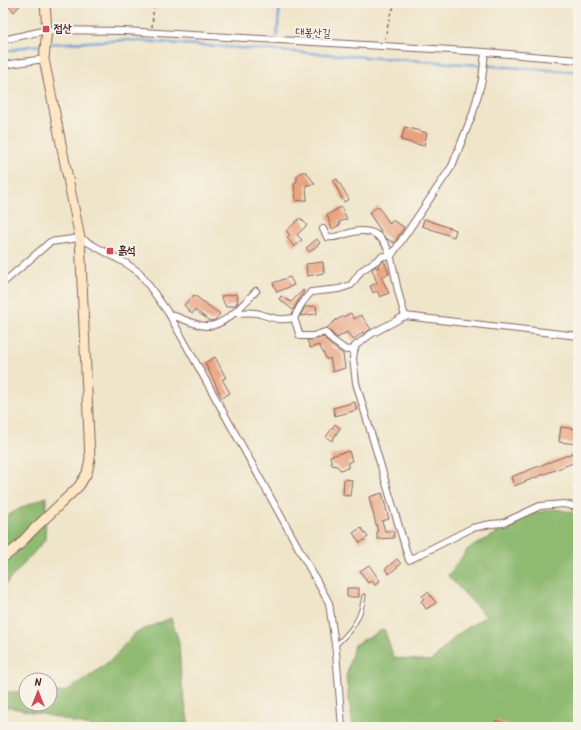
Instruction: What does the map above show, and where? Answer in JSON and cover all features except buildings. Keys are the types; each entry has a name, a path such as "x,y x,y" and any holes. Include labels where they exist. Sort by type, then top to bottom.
{"street":[{"path":"3,558 17,547 79,486 86,473 90,459 80,238 44,55 47,33 46,3"},
{"name":"대봉산길","path":"3,40 47,33 152,33 578,60"},
{"path":"3,65 44,55"},
{"path":"391,256 452,166 473,113 483,73 485,55"},
{"path":"323,229 327,237 335,238 350,232 364,231 374,233 384,242 391,256 404,316"},
{"path":"3,283 50,242 80,238 127,264 140,273 169,314 329,603 335,646 342,727"},
{"path":"355,349 346,350 332,340 325,332 313,336 300,336 294,318 302,303 311,292 339,289 351,285 361,271 383,256 391,256"},
{"path":"169,314 206,326 218,324 234,314 256,291"},
{"path":"234,314 259,313 268,317 284,320 294,318"},
{"path":"578,336 404,316 371,334 355,346 353,358 356,383 409,560 472,528 503,522 540,506 564,504 578,506"}],"lane":[{"path":"335,646 347,635 355,624 362,609 364,596"}],"path":[{"path":"152,33 154,3"},
{"path":"383,47 390,15 396,3"}],"green space":[{"path":"46,497 45,540 3,587 3,518"},
{"path":"554,509 578,513 578,727 353,727 346,678 354,645 384,629 394,658 431,661 457,635 486,616 448,576 468,549 531,514"},
{"path":"171,618 179,642 181,679 189,727 93,727 32,712 58,712 58,692 64,692 93,674 113,658 135,633"},
{"path":"18,692 18,709 3,706 3,693"}],"waterway":[{"path":"277,36 280,3"},
{"path":"48,44 127,40 578,72"},
{"path":"3,52 30,46 43,45"}],"place":[{"name":"접산","path":"46,29"},
{"name":"흙석","path":"110,251"}]}
